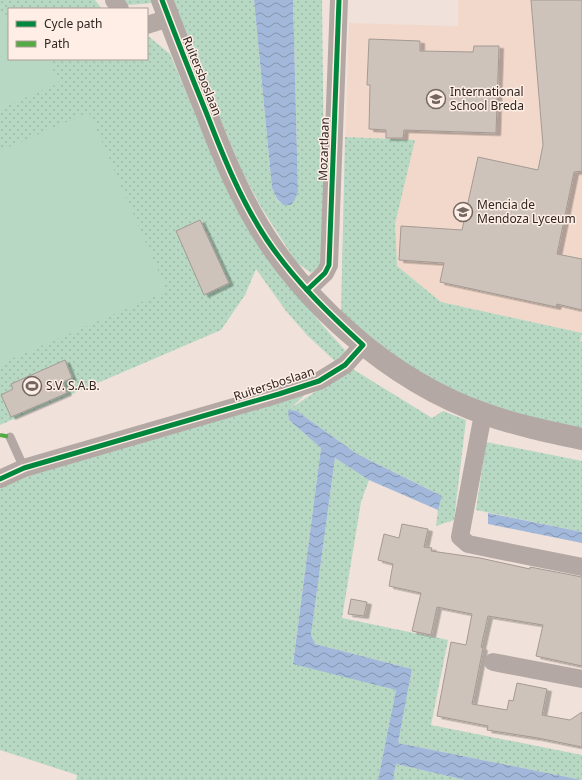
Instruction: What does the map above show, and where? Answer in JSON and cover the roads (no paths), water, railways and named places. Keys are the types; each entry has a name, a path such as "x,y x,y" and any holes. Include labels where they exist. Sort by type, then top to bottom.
{"street":[{"name":"Mozartlaan","path":"307,290 326,273 329,265 338,0"},
{"name":"Ruitersboslaan","path":"165,9 218,142 242,196 267,240 286,266 332,318 362,345 404,374 447,398 484,414 521,426 582,439"},
{"path":"148,24 165,9"},
{"name":"Ruitersboslaan","path":"0,479 24,468 279,394 318,381 345,364 362,345"},
{"path":"484,414 460,537 468,544 582,567"},
{"path":"493,662 582,679"}],"lane":[{"path":"10,437 24,468"}],"water":[{"path":"254,0 293,0 298,192 291,205 283,205 277,199 272,188"},
{"path":"288,410 297,411 357,454 442,496 438,510 369,480 335,458 311,635 315,644 412,669 398,743 582,780 465,780 396,764 393,780 378,780 396,690 293,664 321,448 289,420"},
{"path":"488,513 582,532 582,543 488,524"}],"place":[{"name":"International School Breda","path":"436,99"},
{"name":"Mencia de Mendoza Lyceum","path":"463,212"},
{"name":"S.V. S.A.B.","path":"32,386"}]}
